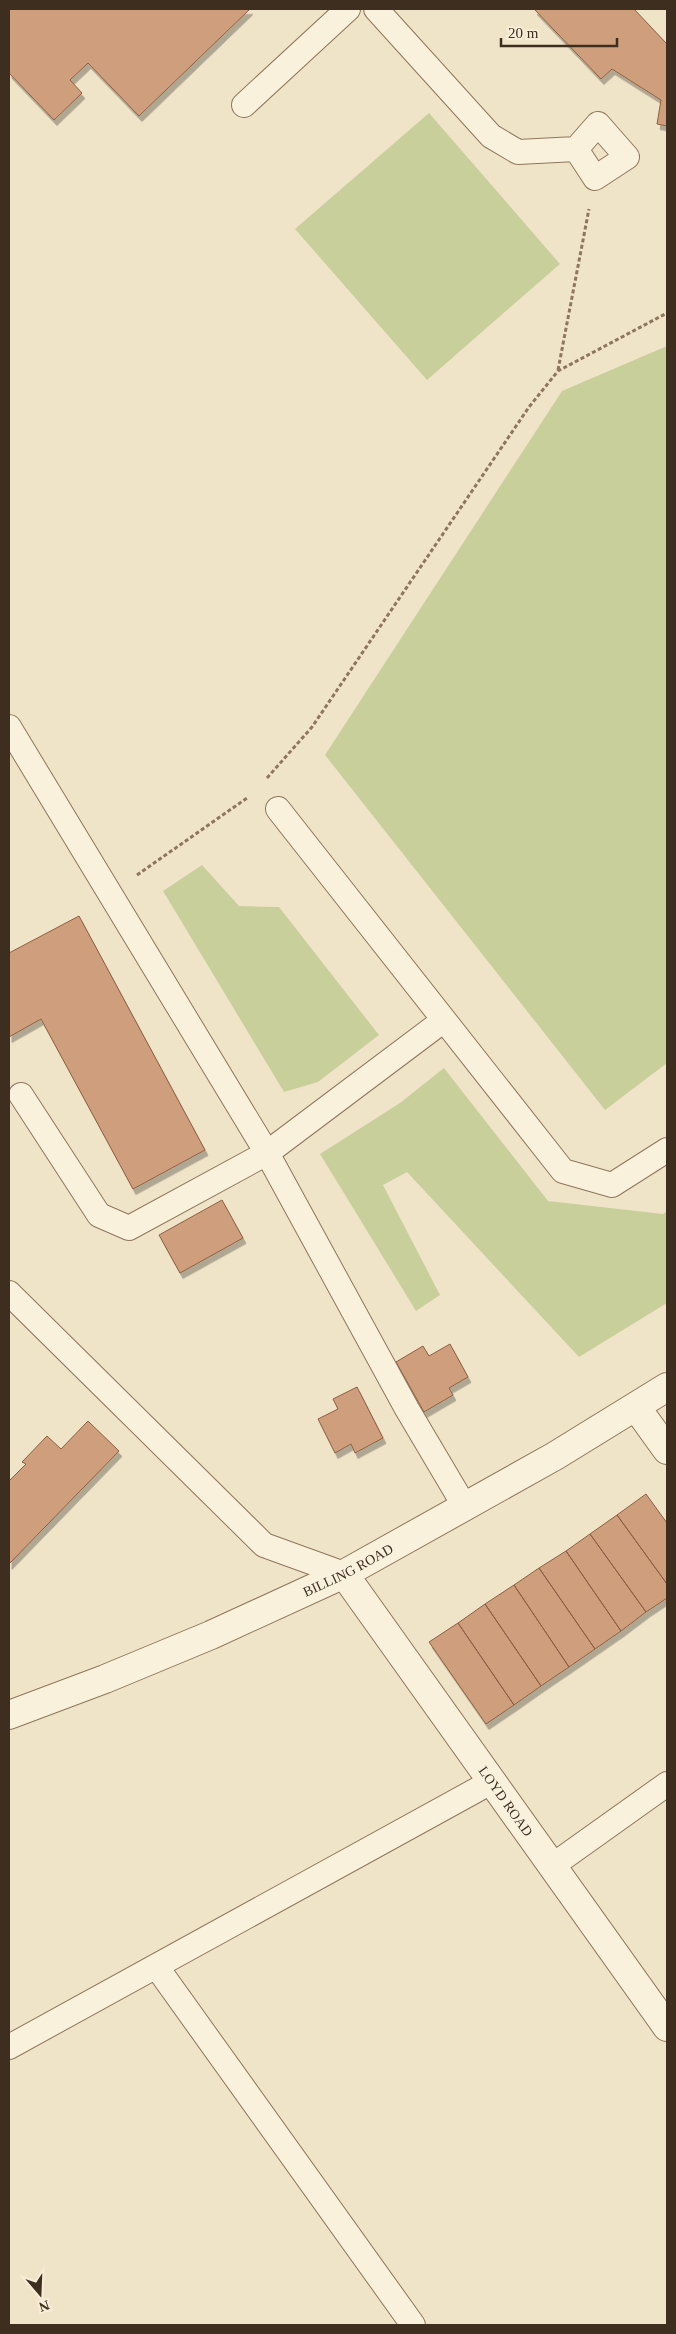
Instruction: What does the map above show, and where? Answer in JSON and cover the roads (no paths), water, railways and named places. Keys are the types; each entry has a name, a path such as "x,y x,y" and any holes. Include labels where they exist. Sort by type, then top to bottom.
{"street":[{"name":"BILLING ROAD","path":"9,1715 106,1679 211,1635 344,1574 465,1507 667,1387"},
{"path":"636,1406 667,1450"},
{"name":"LOYD ROAD","path":"344,1574 667,2027"}],"lane":[{"path":"244,105 348,9"},
{"path":"376,9 491,136 518,152 576,149 598,124 627,157 595,178 576,149"},
{"path":"9,727 267,1153 407,1409 465,1507"},
{"path":"278,809 563,1172 612,1185 667,1150"},
{"path":"21,1095 98,1215 129,1228 267,1153 444,1020"},
{"path":"9,1293 264,1545 344,1574"},
{"path":"9,2047 491,1782"},
{"path":"552,1866 667,1784"},
{"path":"156,1966 413,2325"}]}
